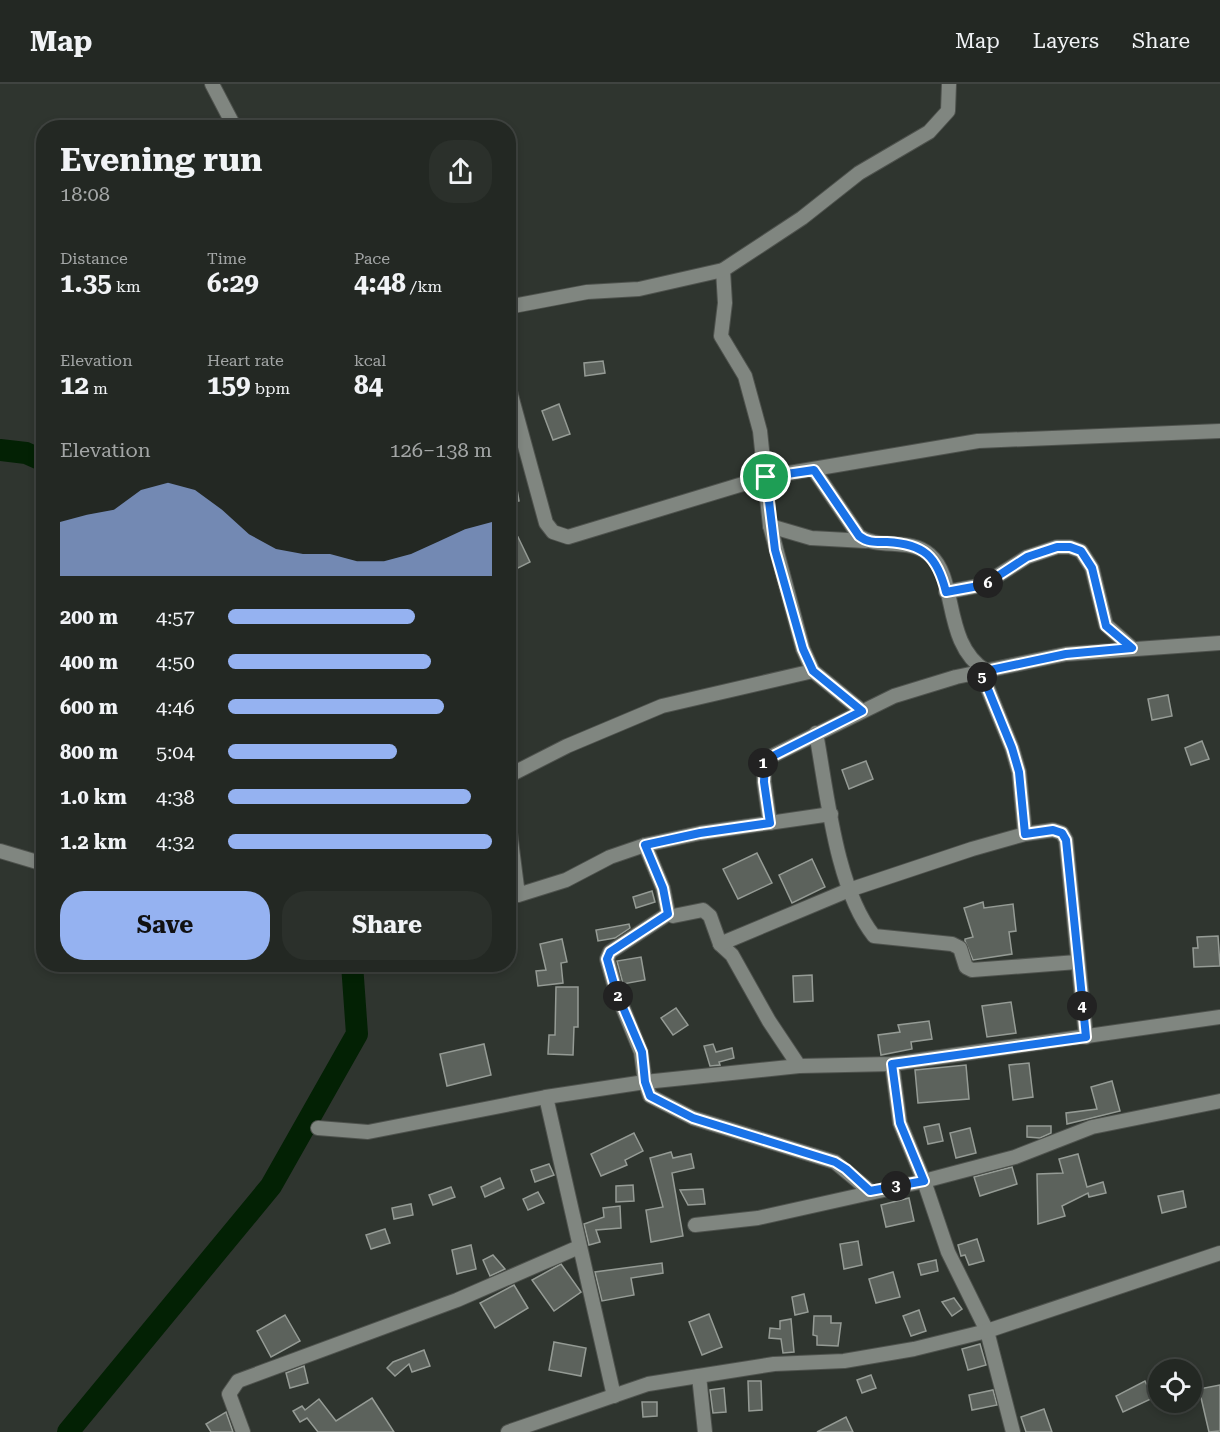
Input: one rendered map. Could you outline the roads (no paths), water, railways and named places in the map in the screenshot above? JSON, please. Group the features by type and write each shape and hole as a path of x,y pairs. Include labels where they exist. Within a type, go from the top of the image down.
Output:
{"street":[{"path":"212,84 231,120"},
{"path":"516,305 587,292 651,286 723,270 802,218 859,173 929,132 948,111 949,84"},
{"path":"723,270 725,303 721,336 745,376 760,431 770,526 793,616 813,671 862,711"},
{"path":"516,413 546,523 554,532 568,537 766,477 978,441 1220,430"},
{"path":"814,470 853,529 866,541"},
{"path":"770,526 811,538 907,545 930,555 941,572 964,647 983,671 1012,748 1019,772 1025,834"},
{"path":"946,592 984,585 1027,557 1057,547 1070,547 1081,551 1092,568 1106,626 1132,648"},
{"path":"770,823 764,782 765,760 816,733 905,692 983,671 1066,654 1220,643"},
{"path":"516,772 567,746 662,706 813,671"},
{"path":"816,733 831,814 849,890 859,913 874,936 952,944 960,948 966,967 972,970 1077,962"},
{"path":"516,879 518,895 566,880 610,857 645,845 700,833 831,814"},
{"path":"720,944 849,890 1025,834 1053,830 1062,833 1066,840 1086,1037"},
{"path":"645,845 663,888 668,914"},
{"path":"0,851 36,862"},
{"path":"799,1066 769,1021 732,955 720,944 707,911 668,914 610,952 607,957 616,991 642,1052 647,1090 656,1101 693,1118 835,1162 870,1191"},
{"path":"318,1128 368,1132 546,1097 645,1082 799,1066 892,1064 1220,1017"},
{"path":"892,1064 900,1123 924,1181 948,1252 987,1331 1012,1432"},
{"path":"546,1097 614,1395"},
{"path":"695,1225 758,1218 870,1191 924,1181 1015,1157 1092,1127 1220,1101"},
{"path":"243,1432 229,1394 238,1381 457,1300 579,1247"},
{"path":"508,1432 648,1384 774,1364 844,1361 915,1349 987,1331 1220,1253"},
{"path":"699,1376 705,1432"}],"waterway":[{"path":"0,450 26,453 36,457"},
{"path":"68,1432 271,1186 357,1034 353,972"}]}
